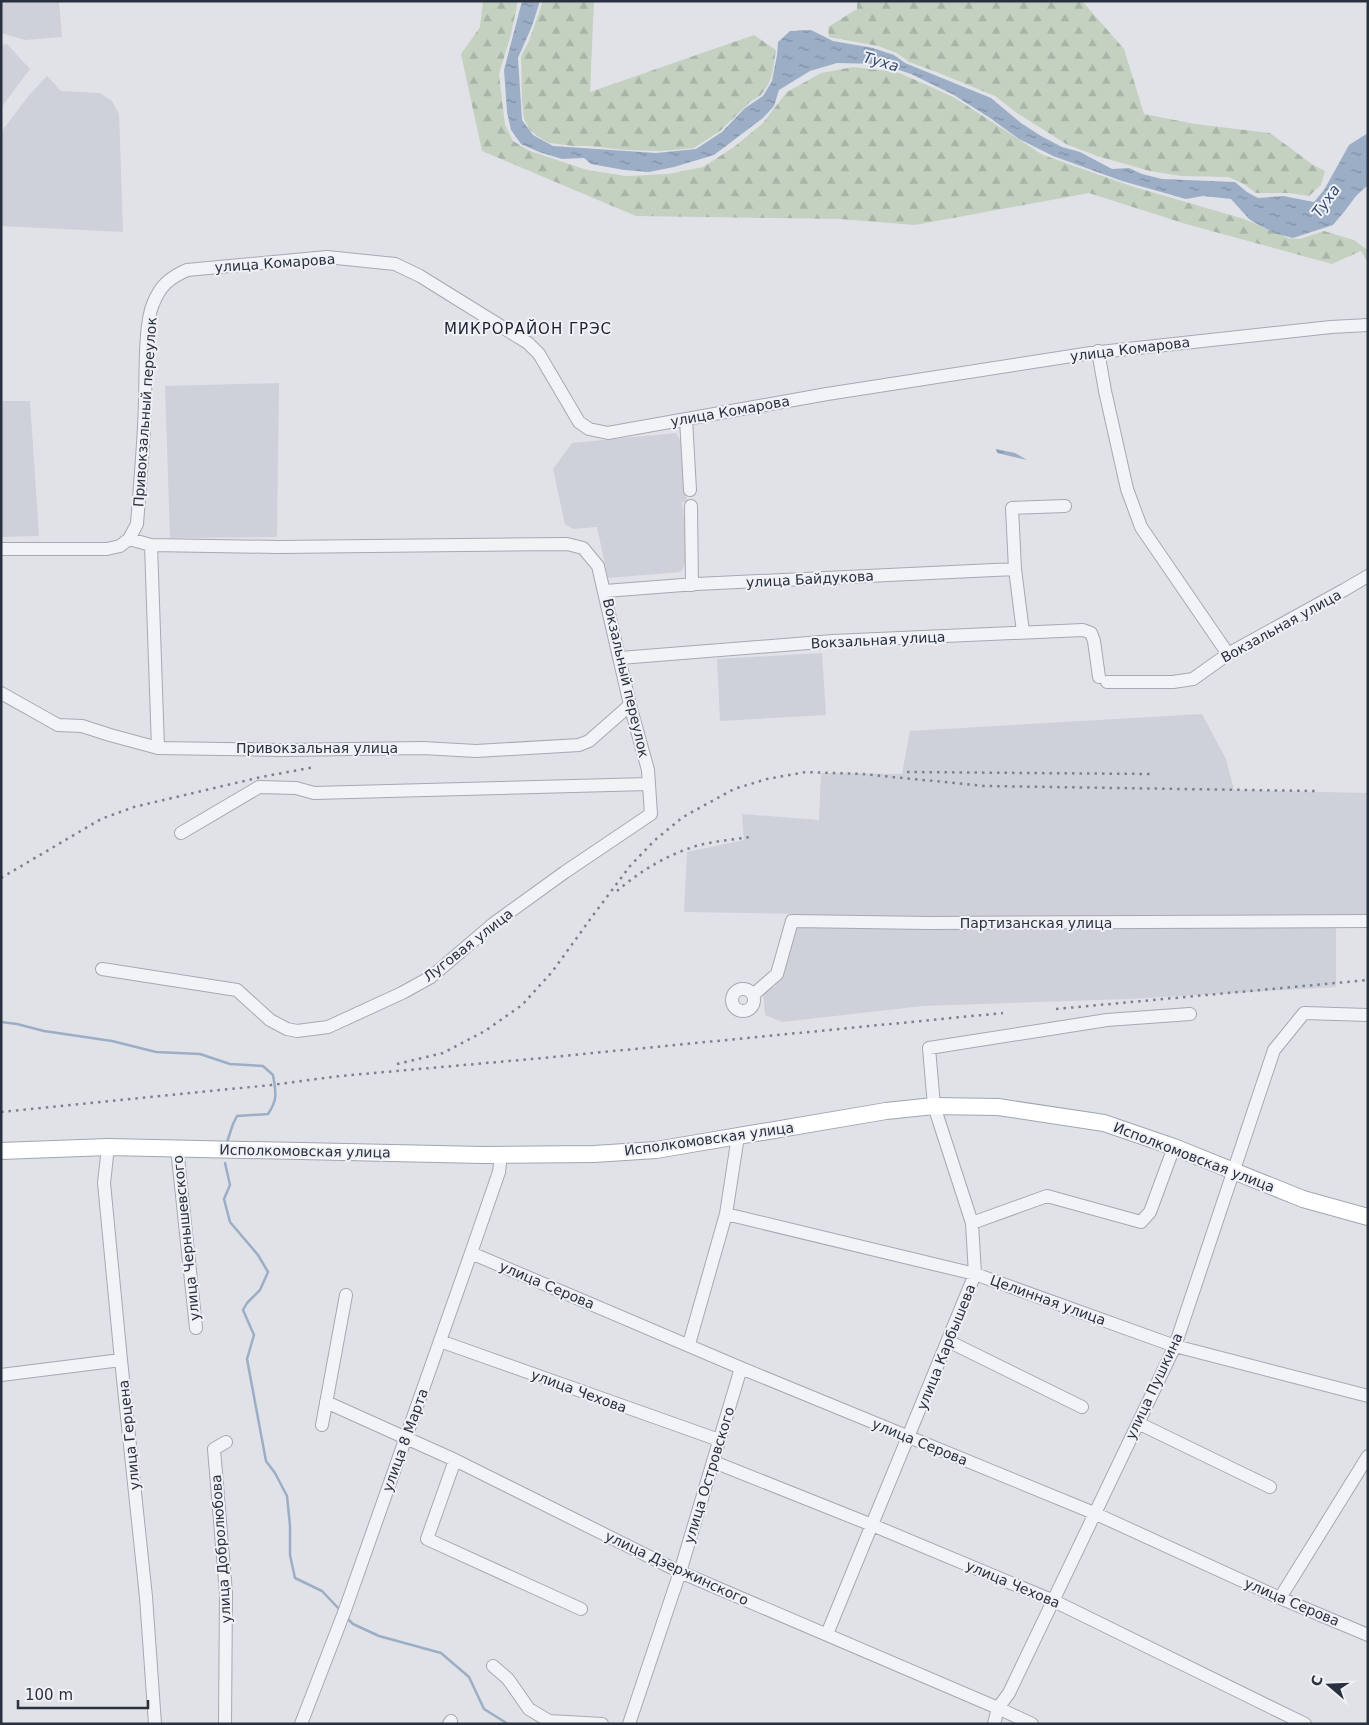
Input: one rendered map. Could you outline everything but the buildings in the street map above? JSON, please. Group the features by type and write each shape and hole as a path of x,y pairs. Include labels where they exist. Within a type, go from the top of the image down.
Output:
{"main road":[{"name":"Исполкомовская улица","path":"1,1151 108,1147 502,1155 594,1154 656,1150 886,1111 934,1106 998,1108 1104,1123 1174,1147 1303,1199 1368,1217"}],"street":[{"name":"улица Комарова","path":"162,287 172,277 186,270 327,257 395,264 450,294 528,343 539,354 579,422 589,429 608,433 827,394 1098,352 1331,327 1368,325"},
{"name":"Привокзальный переулок","path":"129,538 137,524 148,334 152,305 162,287"},
{"path":"1098,352 1127,489 1140,527 1228,654"},
{"path":"686,419 690,490"},
{"path":"691,506 692,585"},
{"path":"1023,632 1015,569 1012,508 1065,506"},
{"path":"1,549 107,549 120,546 129,538 151,545 158,748"},
{"name":"Вокзальный переулок","path":"151,545 286,547 567,544 583,548 598,566 605,591 630,705 648,770 651,814"},
{"name":"улица Байдукова","path":"605,591 1015,569"},
{"name":"Вокзальная улица","path":"620,658 833,641 1083,630 1091,632 1103,679 1173,682 1193,679 1228,654 1368,576"},
{"name":"Привокзальная улица","path":"1,693 58,725 82,726 158,748 281,750 424,748 476,751 579,745 589,741 630,705"},
{"path":"181,834 259,787 296,788 314,793 648,784"},
{"name":"Луговая улица","path":"102,969 237,990 270,1020 287,1029 297,1031 328,1027 402,993 431,977 493,924 565,872 651,814"},
{"name":"Партизанская улица","path":"753,995 777,974 792,921 950,923 1368,921"},
{"name":"улица Пушкина","path":"994,1724 998,1708 1009,1693 1054,1601 1094,1513 1175,1346 1274,1050 1304,1013 1368,1015"},
{"name":"улица Карбышева","path":"827,1634 975,1274 972,1223 934,1106 929,1048 1107,1020 1190,1014"},
{"path":"689,1344 726,1214 738,1136"},
{"name":"улица Герцена","path":"108,1147 104,1183 120,1360 146,1597 155,1724"},
{"path":"972,1223 1047,1196 1141,1222 1150,1212 1174,1147"},
{"name":"улица Чернышевского","path":"177,1148 196,1328"},
{"name":"улица 8 Марта","path":"301,1724 343,1614 440,1341 499,1172 502,1155"},
{"name":"Целинная улица","path":"726,1214 975,1274 1175,1346 1368,1396"},
{"name":"улица Серова","path":"471,1253 689,1344 741,1368 1094,1513 1280,1598 1368,1634"},
{"path":"322,1425 346,1295"},
{"name":"улица Чехова","path":"440,1341 719,1440"},
{"path":"948,1341 1082,1407"},
{"path":"1,1375 120,1360"},
{"name":"улица Островского","path":"629,1724 680,1572 741,1368"},
{"name":"улица Дзержинского","path":"326,1402 455,1460 680,1572 1032,1724"},
{"path":"1138,1423 1270,1487"},
{"name":"улица Добролюбова","path":"225,1724 226,1594 214,1449 226,1442"},
{"path":"455,1460 427,1539 581,1610"},
{"name":"улица Чехова","path":"714,1462 1054,1601 1306,1724"},
{"path":"1280,1598 1366,1462"},
{"path":"493,1666 508,1679 529,1709 550,1721 602,1724"}],"shaded area":[{"path":"1,1 59,1 62,37 25,40 1,33"},
{"path":"7,44 30,69 1,108 1,45"},
{"path":"47,76 61,91 100,93 112,101 119,114 123,232 1,226 1,132 30,94"},
{"path":"279,383 277,537 170,538 165,386"},
{"path":"1,401 30,401 39,536 1,537"},
{"path":"676,433 683,445 687,502 682,502 688,556 681,572 608,578 597,527 573,529 565,524 553,469 572,443"},
{"path":"822,653 826,715 720,721 717,659"},
{"path":"1202,714 1226,759 1234,790 1368,793 1368,917 1336,920 1336,987 1128,999 923,1006 782,1022 765,1015 763,991 776,986 801,914 684,912 687,852 744,840 742,814 819,820 821,773 902,774 910,731"}],"green space":[{"path":"483,1 518,1 511,34 499,74 505,125 513,141 530,151 587,170 626,176 668,174 703,167 734,147 762,124 787,92 821,73 853,67 897,72 955,98 1043,155 1131,186 1244,219 1288,238 1300,239 1324,231 1354,240 1366,249 1368,248 1368,263 1361,251 1332,264 1186,224 1089,193 915,225 840,219 636,216 482,151 461,54 480,27"},
{"path":"543,1 594,1 590,92 754,35 776,50 772,75 761,95 750,102 720,131 694,148 661,151 626,150 549,143 530,130 524,119 522,102 521,56 529,41"},
{"path":"857,1 1082,1 1124,49 1144,114 1195,124 1270,133 1313,165 1325,171 1321,185 1309,196 1289,193 1256,193 1244,184 1228,177 1181,176 1150,171 1097,156 1066,144 1017,113 995,96 909,62 897,53 878,46 829,37 828,27 857,9"}],"water":[{"name":"Туха","path":"522,1 540,1 532,26 518,58 522,120 533,135 553,146 656,153 696,149 722,132 745,108 763,96 772,81 778,42 790,31 811,30 833,41 873,48 894,55 905,63 991,98 1021,123 1041,136 1062,147 1080,152 1112,169 1129,168 1142,174 1162,179 1235,182 1258,198 1283,196 1314,202 1324,190 1349,145 1368,133 1368,185 1356,196 1333,225 1293,238 1277,234 1249,219 1231,199 1203,196 1186,199 1122,181 1053,156 1019,139 954,95 911,74 881,64 837,63 810,71 779,90 774,106 763,118 714,155 674,167 649,172 591,164 584,158 562,159 521,144 511,130 507,112 504,70"},
{"path":"996,449 1015,453 1027,460 997,453"}],"waterway":[{"path":"1,1022 44,1031 112,1041 156,1052 200,1054 230,1064 263,1066 273,1075 275,1100 268,1114 237,1116 227,1142"},
{"path":"225,1163 230,1185 224,1199 230,1222 258,1255 268,1272 260,1290 243,1310 254,1335 247,1359 266,1461 275,1473 287,1496 290,1555 295,1578 322,1591 341,1611"},
{"path":"346,1617 353,1624 379,1636 441,1653 469,1677 484,1709 508,1724"}],"railway":[{"path":"1,878 101,819 134,807 261,777 315,767"},
{"path":"397,1064 443,1053 485,1031 522,1005 552,972 630,866 655,840 683,817 734,789 767,779 806,772 862,774 985,786 1315,791"},
{"path":"907,772 1150,774"},
{"path":"617,891 634,877 672,855 707,843 750,837"},
{"path":"1056,1009 1368,980"},
{"path":"1,1112 271,1085 340,1076 1003,1013"}],"district":[{"name":"МИКРОРАЙОН ГРЭС","path":"528,329"}]}
